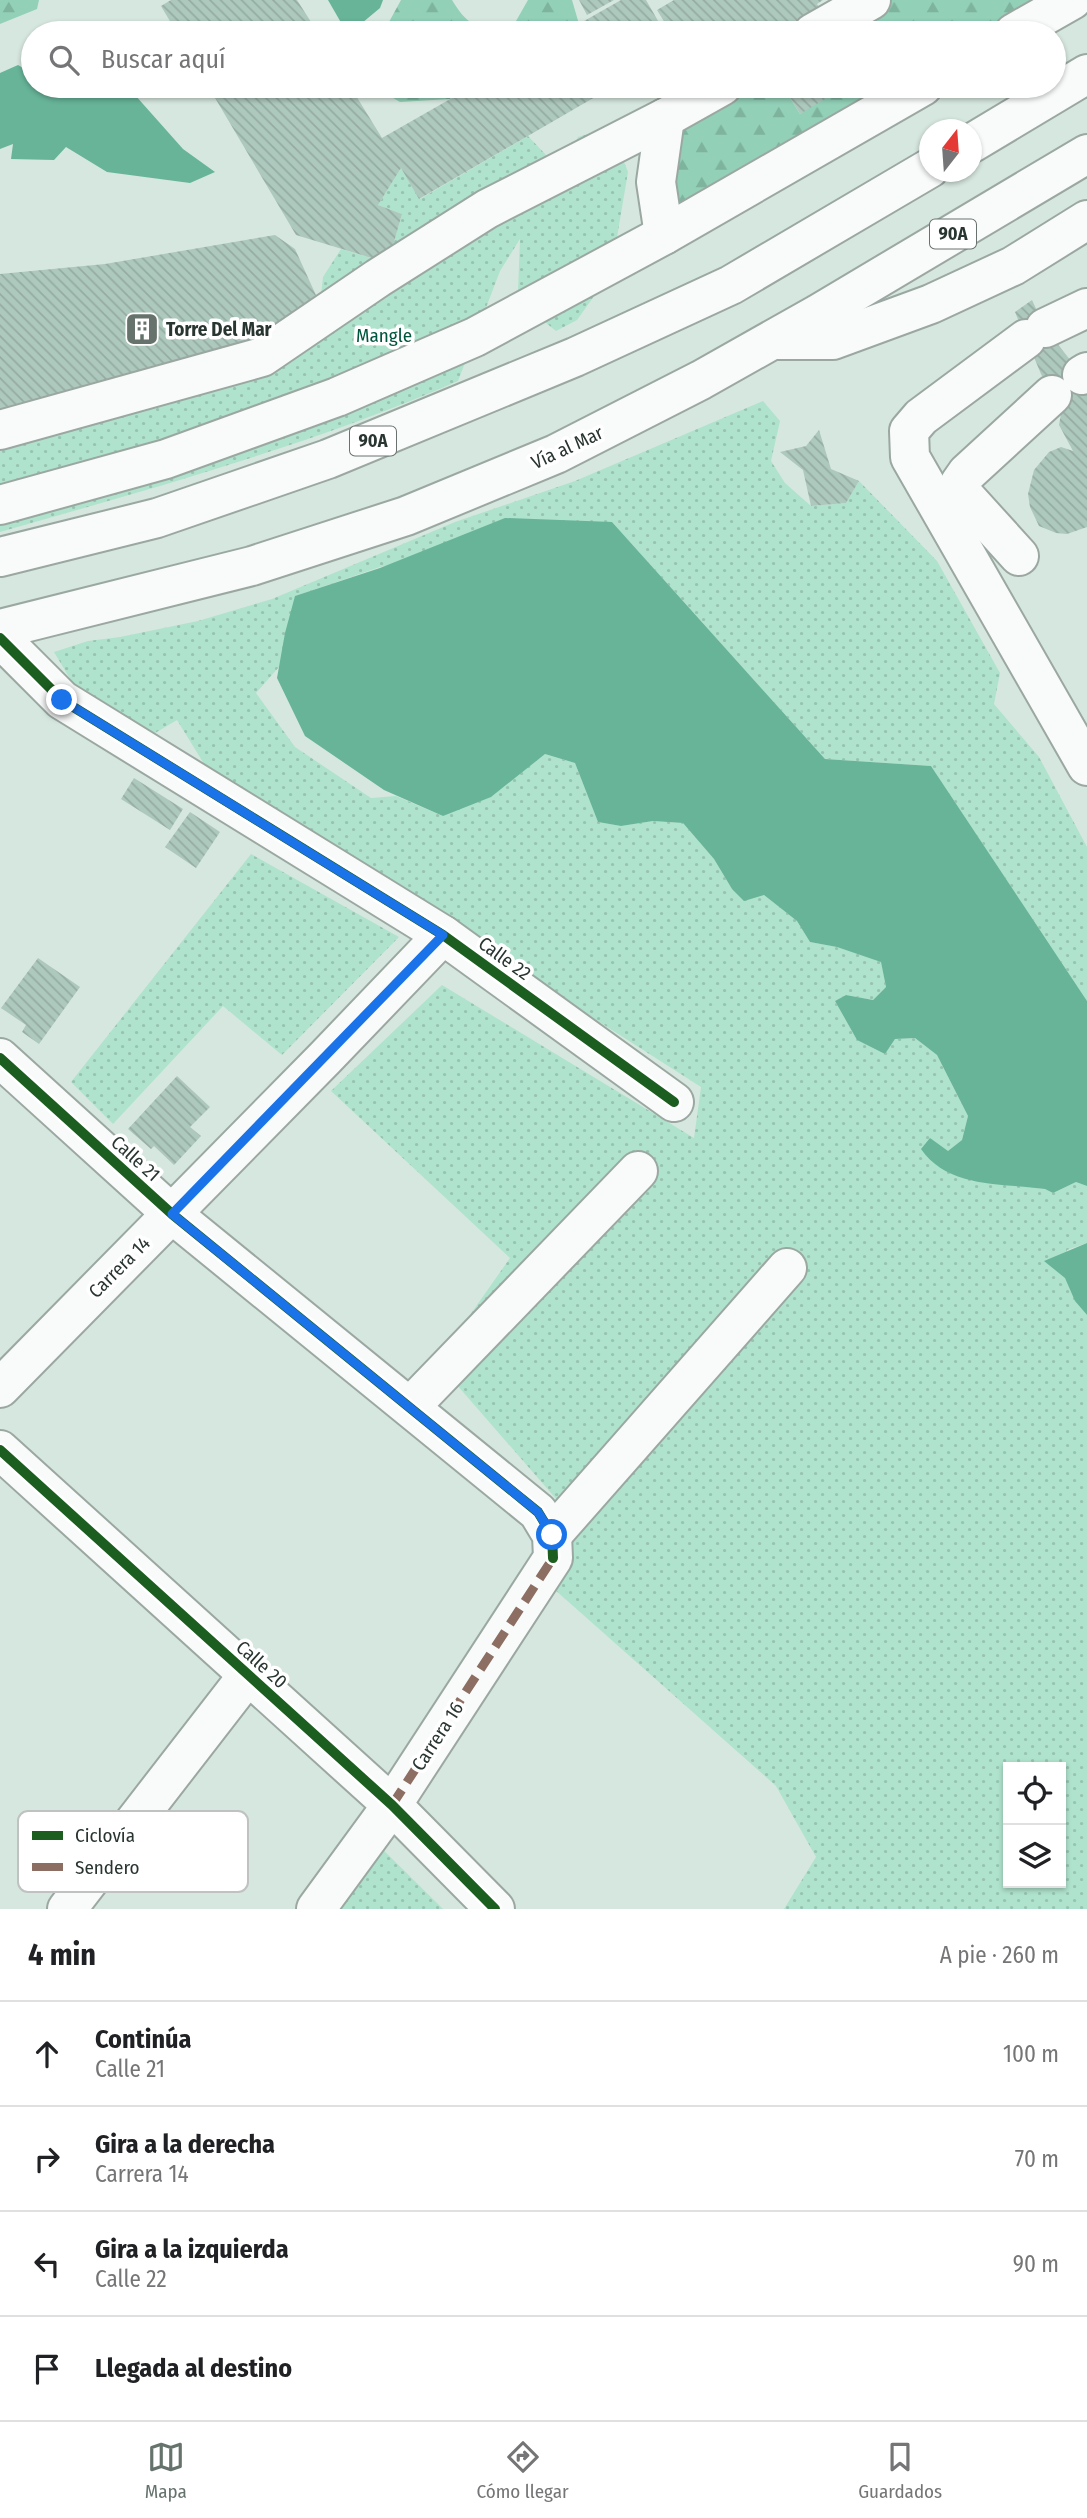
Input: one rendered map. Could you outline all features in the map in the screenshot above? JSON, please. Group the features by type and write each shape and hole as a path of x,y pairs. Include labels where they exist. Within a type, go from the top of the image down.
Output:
{"main road":[{"path":"834,21 871,0"},
{"path":"1035,21 1072,0"},
{"path":"1066,86 1087,74"},
{"path":"0,430 262,357 378,278 487,209 701,98"},
{"path":"0,505 166,459 337,397 475,337 664,235 902,98"},
{"path":"982,136 1047,98"},
{"path":"664,235 656,182 665,118"},
{"name":"Vía al Mar","path":"0,629 252,566 406,516 556,454 701,380 818,314 1087,153"},
{"name":"90A","path":"0,557 156,519 328,459 575,357 732,285 919,174"},
{"path":"770,340 833,340 931,304 1013,266 1087,220"},
{"path":"1087,308 1036,334 921,417 909,431 910,457 1087,766"},
{"path":"1019,556 961,492 960,483 967,473 1073,381"},
{"name":"Calle 22","path":"0,638 62,700 443,935 674,1102"},
{"name":"Carrera 14","path":"0,1388 443,935"},
{"name":"Calle 21","path":"0,1058 172,1214 538,1512 552,1547"},
{"path":"410,1407 638,1171"},
{"name":"Carrera 16","path":"316,1909 392,1805 552,1547 787,1268"},
{"name":"Calle 20","path":"0,1450 392,1805 495,1909"},
{"path":"143,1811 248,1675"},
{"path":"67,1909 80,1892"}],"green space":[{"path":"0,0 39,0 37,9 0,24"},
{"path":"401,0 452,0 469,21 390,21"},
{"path":"528,0 572,0 578,21 516,21"},
{"path":"889,0 1058,0 1024,21 877,21"},
{"path":"393,98 451,98 450,99 400,102"},
{"path":"724,98 790,98 800,114 821,98 892,98 669,217 665,119"},
{"name":"Mangle","path":"610,127 628,172 616,243 597,292 577,320 556,331 535,314 518,291 520,239 500,271 458,381 289,445 174,482 0,532 0,424 320,304 323,277 341,249 388,263 402,214 378,205 401,168 420,199 528,136 546,155 563,166 578,137"},
{"path":"763,401 780,421 771,461 785,483 811,506 846,503 859,481 937,561 1000,673 994,704 1039,757 1087,847 1087,1001 931,766 825,759 612,522 380,567 296,596 279,667 256,693 295,747 371,798 396,796 443,816 545,754 575,763 598,822 621,826 653,821 683,823 714,859 732,889 764,895 797,921 810,942 837,947 881,961 886,987 873,1000 846,995 835,1001 857,1040 885,1054 895,1039 915,1038 937,1055 968,1116 962,1140 948,1152 971,1181 1045,1189 1053,1193 1076,1182 1087,1186 1087,1243 1067,1250 1066,1261 1071,1292 1087,1315 1087,1909 784,1909 816,1857 776,1786 554,1589 564,1508 437,1362 510,1258 331,1091 442,985 694,1138 701,1087 315,840 206,767 177,720 145,739 72,682 54,652 88,641 198,621 272,599 455,522 575,481"},
{"path":"251,854 399,937 282,1055 223,1006 113,1124 71,1082"},
{"path":"358,1825 443,1909 310,1909"}],"shaded area":[{"path":"328,0 383,0 380,8 364,21 340,21"},
{"path":"18,65 21,67 21,98 138,98 183,149 215,172 190,183 107,172 66,147 54,160 11,159 13,144 0,149 0,73"},
{"path":"505,518 612,522 825,759 931,766 1087,1001 1087,1186 1076,1182 1053,1193 1045,1189 977,1182 961,1178 933,1162 921,1149 930,1138 948,1151 962,1140 968,1116 937,1055 915,1038 895,1039 885,1054 857,1040 835,1001 846,995 873,1000 886,987 881,962 837,947 810,942 797,921 764,895 744,901 732,889 714,859 683,823 653,821 621,826 598,822 575,763 545,754 491,797 443,816 384,790 305,736 277,678 295,596 380,568"},
{"path":"1087,1243 1087,1315 1075,1301 1065,1278 1044,1261"}],"building":[{"path":"171,0 297,0 310,21 170,21 161,6"},
{"path":"579,0 614,0 587,15"},
{"path":"621,0 646,0 658,21 584,21"},
{"path":"674,0 823,0 817,4 827,21 664,21 657,10"},
{"path":"215,98 357,98 382,138 452,98 593,98 419,199 401,168 378,205 402,214 388,263 296,235"},
{"path":"790,98 827,98 800,114"},
{"name":"Torre Del Mar","path":"275,235 295,249 320,304 249,353 0,424 0,274 105,264"},
{"path":"1032,300 1045,328 1082,375 1087,395 1087,527 1067,534 1039,526 1030,507 1028,494 1034,470 1049,452 1061,447 1073,451 1059,425 1062,408 1041,374 1015,312"},
{"path":"819,430 831,469 859,481 846,503 811,506 803,470 780,452 806,446"},
{"path":"134,778 183,809 170,830 121,799"},
{"path":"190,812 220,832 196,868 165,847"},
{"path":"38,958 80,987 39,1044 22,1032 26,1025 1,1008"},
{"path":"177,1076 210,1107 190,1127 201,1136 174,1165 154,1146 151,1149 128,1129"}],"marked path":[{"path":"392,1805 553,1558"}],"cycle path":[{"path":"0,638 62,700 443,935 674,1102"},
{"path":"0,1058 172,1214 538,1512 552,1535 553,1558"},
{"path":"0,1450 392,1805 495,1909"}],"place":[{"name":"Torre Del Mar","path":"142,329"}],"route":[{"path":"62,700 443,935 172,1214 538,1512 552,1535"}]}
